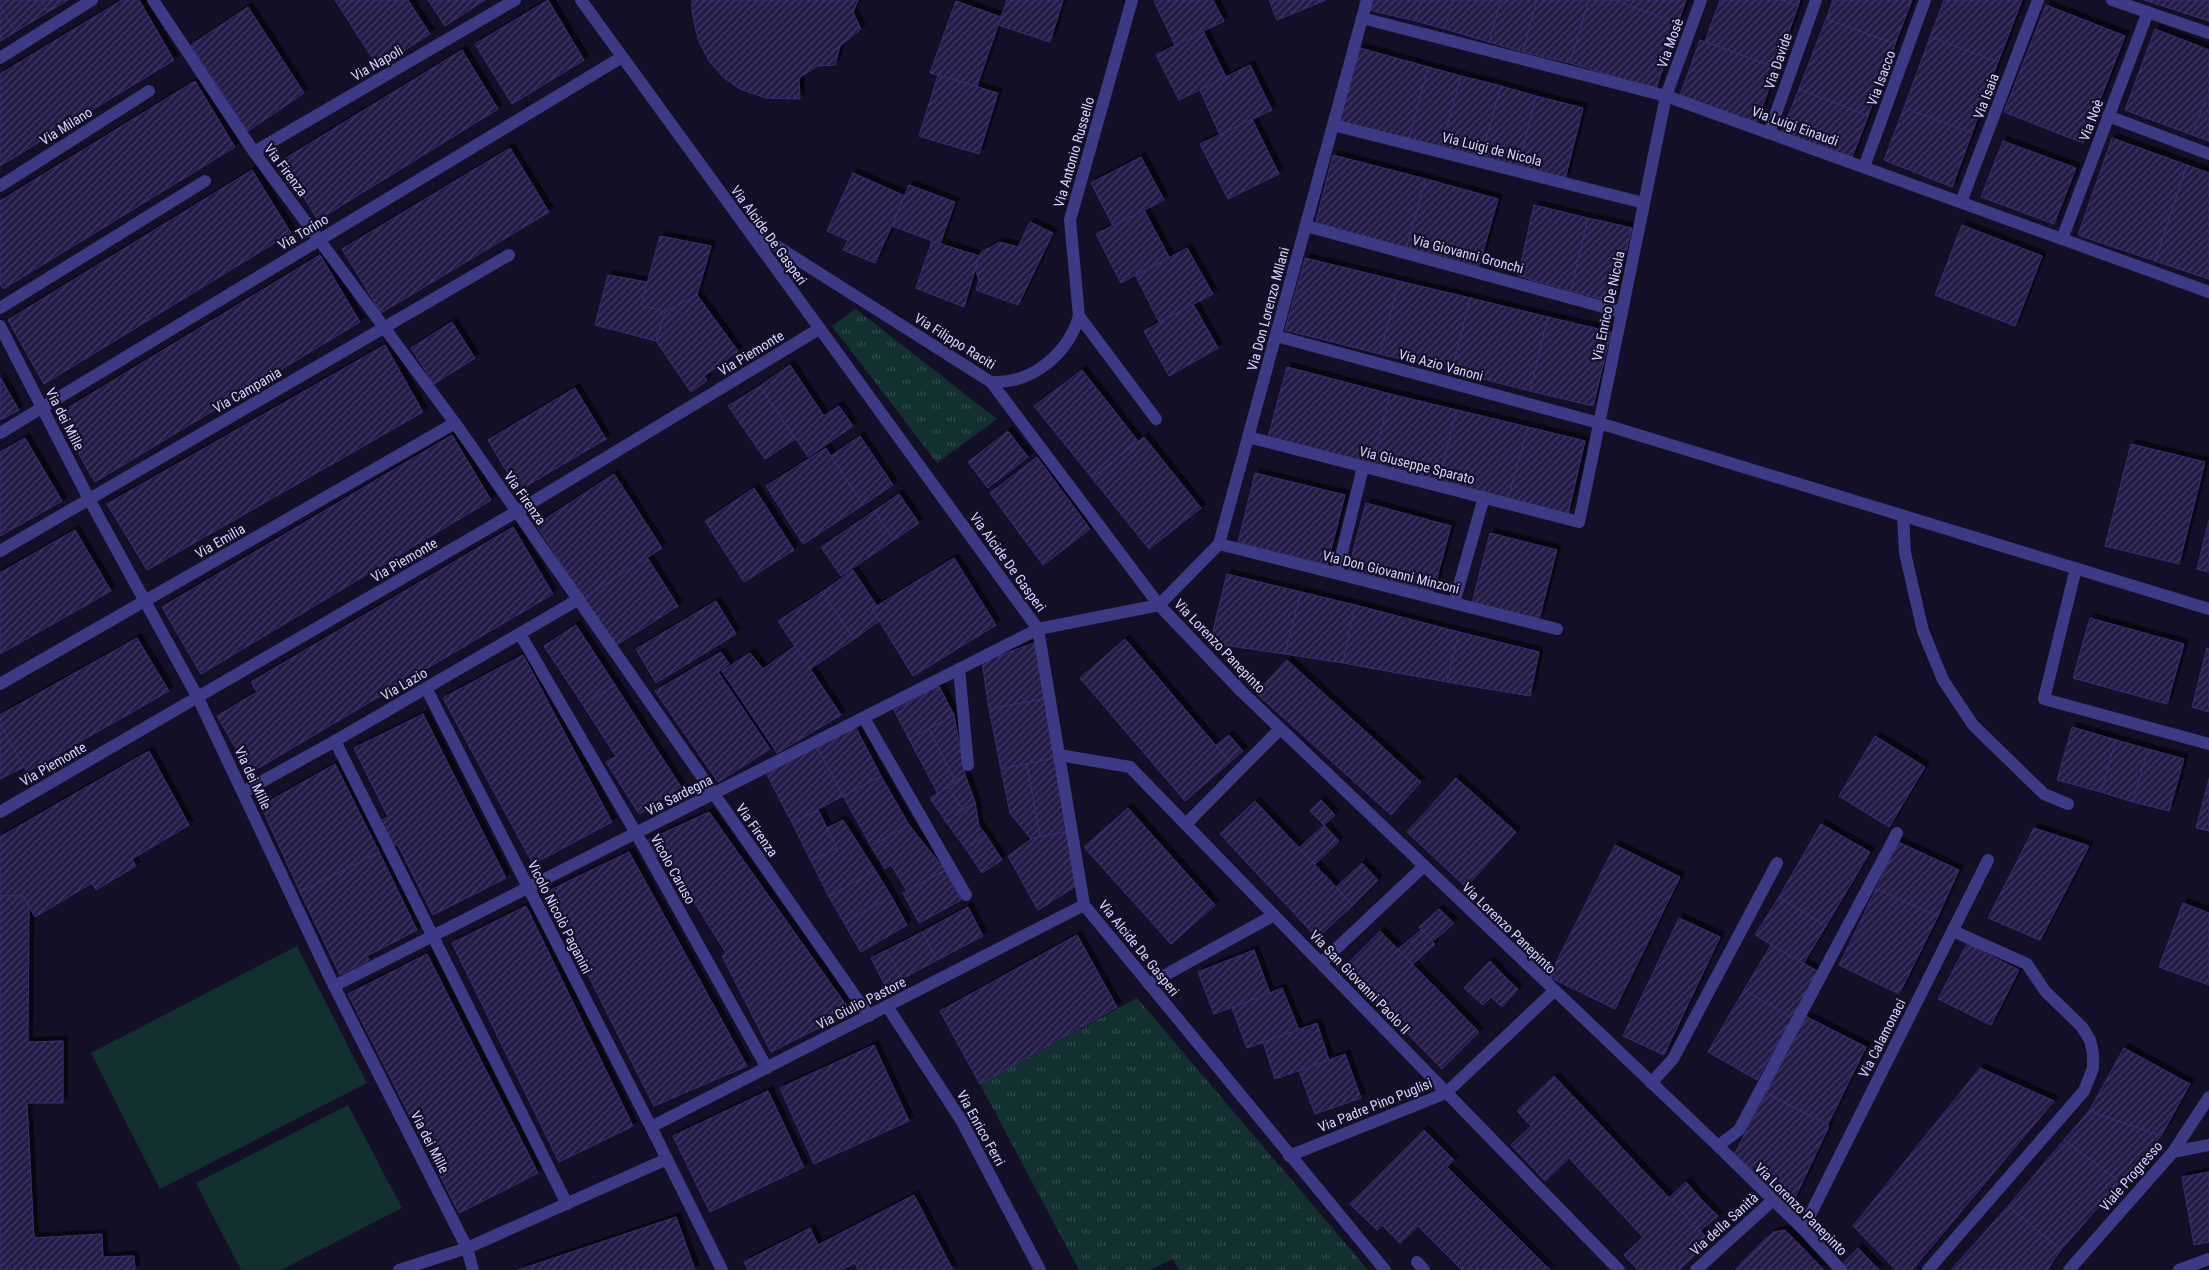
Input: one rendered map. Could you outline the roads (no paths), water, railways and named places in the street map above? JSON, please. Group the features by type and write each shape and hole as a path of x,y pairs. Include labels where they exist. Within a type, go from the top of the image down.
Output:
{"street":[{"path":"0,58 92,0"},
{"name":"Via Firenza","path":"153,0 254,152 455,423 869,1016"},
{"name":"Via Napoli","path":"254,152 515,0"},
{"name":"Via Alcide De Gasperi","path":"581,0 1038,629 1084,905 1289,1156 1385,1270"},
{"name":"Via Antonio Russello","path":"991,382 1007,383 1022,378 1049,362 1068,342 1079,316 1070,220 1132,0"},
{"name":"Via Don Lorenzo MIlani","path":"1159,605 1219,544 1367,0"},
{"name":"Via Mosè","path":"1666,96 1701,0"},
{"name":"Via Davide","path":"1769,133 1816,0"},
{"name":"Via Isacco","path":"1864,167 1925,0"},
{"name":"Via Isaia","path":"1961,202 2038,0"},
{"path":"2112,0 2209,33"},
{"name":"Via Noè","path":"2062,239 2148,12"},
{"name":"Via Luigi Einaudi","path":"1362,18 1666,96 2209,292"},
{"name":"Via Torino","path":"0,433 622,57"},
{"name":"Via Milano","path":"0,186 149,91"},
{"name":"Via Enrico De Nicola","path":"1579,522 1666,96"},
{"path":"2108,116 2209,154"},
{"name":"Via Luigi de Nicola","path":"1333,125 1644,203"},
{"path":"0,308 205,181"},
{"name":"Via Filippo Raciti","path":"742,224 991,382 1159,605"},
{"name":"Via Giovanni Gronchi","path":"1306,226 1622,312"},
{"name":"Via Campania","path":"0,551 509,255"},
{"path":"1079,316 1156,419"},
{"name":"Via dei Mille","path":"0,326 89,499 198,698 334,986 467,1248 473,1270"},
{"name":"Via Piemonte","path":"0,812 516,512 819,329"},
{"name":"Via Azio Vanoni","path":"1276,336 1599,423 2209,609"},
{"name":"Via Emilia","path":"0,684 455,423"},
{"name":"Via Giuseppe Sparato","path":"1248,437 1579,522"},
{"path":"1337,574 1363,467"},
{"path":"1454,603 1484,498"},
{"path":"1904,516 1905,553 1923,631 1943,680 1973,726 2044,794 2068,804"},
{"name":"Via Don Giovanni Minzoni","path":"1219,544 1557,629"},
{"path":"2076,568 2044,699 2209,744"},
{"name":"Via Lazio","path":"243,792 335,742 579,599"},
{"name":"Via Sardegna","path":"334,986 1038,629 1159,605"},
{"name":"Via Lorenzo Panepinto","path":"1159,605 1242,692 1423,867 1718,1146 1841,1270"},
{"name":"Vicolo Caruso","path":"520,634 636,833 767,1068"},
{"path":"959,669 968,765"},
{"name":"Vicolo Nicolò Paganini","path":"426,688 651,1127 722,1270"},
{"path":"864,718 966,895"},
{"path":"1186,824 1280,728"},
{"path":"335,742 567,1204"},
{"name":"Via San Giovanni Paolo II","path":"1059,755 1130,767 1619,1270"},
{"path":"1718,1146 1739,1130 1897,833"},
{"name":"Via Calamonaci","path":"1803,1230 1988,860"},
{"path":"1651,1083 1673,1059 1777,863"},
{"path":"1321,964 1423,867"},
{"name":"Via Giulio Pastore","path":"651,1127 1084,905"},
{"path":"1149,984 1274,915"},
{"path":"1928,1270 2084,1091 2093,1068 2093,1053 2090,1040 2082,1027 2044,991 2027,964 1953,931"},
{"name":"Via Padre Pino Puglisi","path":"1289,1156 1446,1093 1554,991"},
{"name":"Via Enrico Ferri","path":"887,1006 961,1120 1040,1270"},
{"name":"Viale Progresso","path":"2069,1270 2173,1152 2209,1097"},
{"path":"2173,1152 2209,1145"},
{"path":"399,1270 467,1248 667,1159"},
{"name":"Via della Sanità","path":"1696,1270 1772,1200"},
{"path":"2179,1270 2209,1259"}]}
